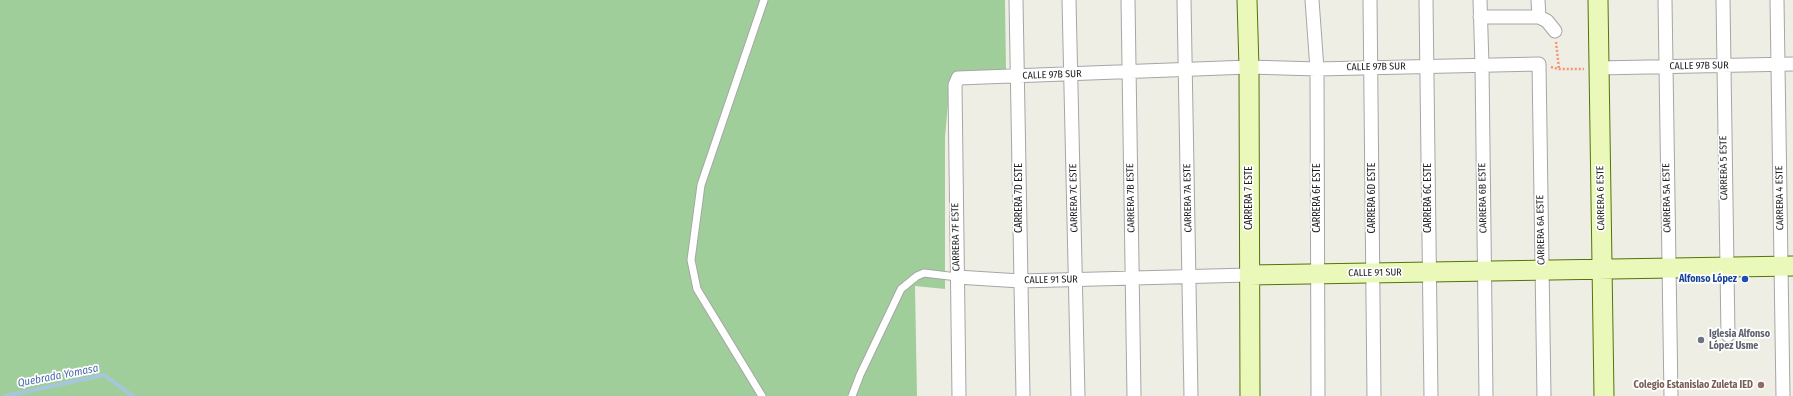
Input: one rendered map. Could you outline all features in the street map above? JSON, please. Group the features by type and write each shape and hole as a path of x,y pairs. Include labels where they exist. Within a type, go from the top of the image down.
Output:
{"street":[{"name":"CARRERA 7D ESTE","path":"1016,0 1019,76 1020,281 1023,396"},
{"name":"CARRERA 7C ESTE","path":"1069,0 1072,74 1078,396"},
{"name":"CARRERA 7B ESTE","path":"1128,0 1134,396"},
{"name":"CARRERA 7A ESTE","path":"1184,0 1191,396"},
{"name":"CARRERA 7 ESTE","path":"1247,0 1249,67 1250,396"},
{"name":"CARRERA 6F ESTE","path":"1312,0 1317,68 1318,396"},
{"name":"CARRERA 6D ESTE","path":"1370,0 1372,67 1372,273 1374,396"},
{"name":"CARRERA 6C ESTE","path":"1426,0 1431,396"},
{"name":"CARRERA 6B ESTE","path":"1480,0 1486,396"},
{"path":"1538,0 1539,17"},
{"name":"CARRERA 6 ESTE","path":"1598,0 1604,396"},
{"name":"CARRERA 5A ESTE","path":"1665,0 1671,396"},
{"name":"CARRERA 5 ESTE","path":"1723,0 1728,335"},
{"name":"CARRERA 4 ESTE","path":"1777,0 1778,64 1787,266 1783,396"},
{"path":"1480,17 1539,17 1547,21 1555,31"},
{"name":"CALLE 97B SUR","path":"958,78 1249,67 1317,68 1539,64"},
{"name":"CARRERA 6A ESTE","path":"1539,64 1544,396"},
{"name":"CALLE 97B SUR","path":"1599,68 1793,64"},
{"name":"CARRERA 7F ESTE","path":"958,78 955,85 959,396"},
{"name":"CALLE 91 SUR","path":"957,277 1020,281 1190,276 1787,266"}],"lane":[{"path":"762,396 697,289 692,260 701,186 764,0"},
{"path":"852,396 860,375 901,289 916,276 924,273 957,277"}],"path":[{"path":"1555,31 1559,69"},
{"path":"1539,64 1559,69 1599,68"}],"green space":[{"path":"0,0 1005,0 1006,70 956,74 948,104 945,137 945,289 915,286 917,396 0,396"}],"waterway":[{"name":"Quebrada Yomasa","path":"5,396 104,375 133,396"}],"place":[{"name":"Alfonso López","path":"1745,279"},
{"name":"Iglesia Alfonso López Usme","path":"1701,340"},
{"name":"Colegio Estanislao Zuleta IED","path":"1761,385"}]}
